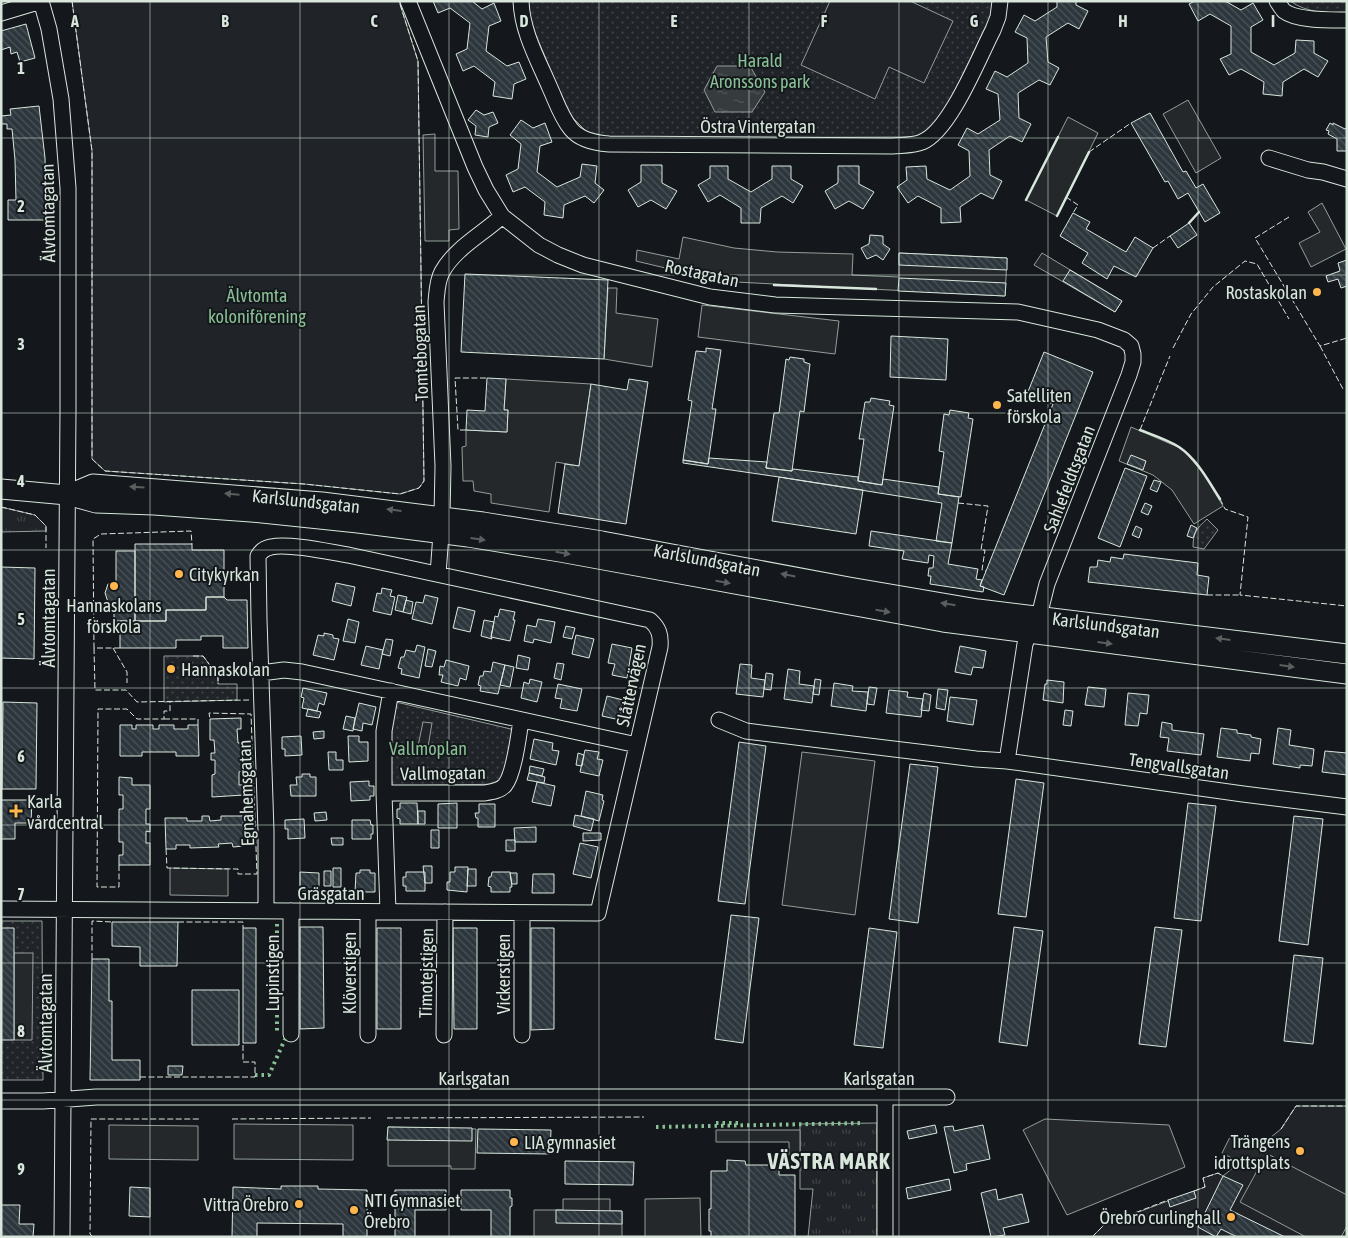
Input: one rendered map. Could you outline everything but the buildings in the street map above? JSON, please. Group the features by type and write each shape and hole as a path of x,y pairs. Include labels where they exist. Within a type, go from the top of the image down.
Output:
{"main road":[{"name":"Karlslundsgatan","path":"1,489 67,495 96,503 154,505 442,525 533,547 943,622 1033,625 1347,654"},
{"name":"Karlslundsgatan","path":"1033,625 1347,674"}],"street":[{"path":"1,13 41,1"},
{"name":"Älvtomtagatan","path":"41,1 49,29 60,96 66,159 68,295 62,1237"},
{"name":"Rostagatan","path":"408,1 486,190 502,216 539,245 582,264 710,296 775,305 1018,312 1098,330 1116,336 1131,346 1133,354"},
{"name":"Östra Vintergatan","path":"521,1 523,22 528,37 563,117 572,130 596,143 892,146 923,142 934,134 947,119 993,30 998,17 1000,1"},
{"path":"1277,1 1284,11 1293,15 1307,18 1347,20"},
{"path":"1270,158 1308,170 1347,179"},
{"name":"Tomtebogatan","path":"442,525 443,466 436,302 438,284 442,272 458,252 502,216"},
{"name":"Sahlefeldtsgatan","path":"1033,625 1041,608 1047,584 1129,375 1133,354"},
{"path":"438,574 442,525"},
{"name":"Slåttervägen","path":"260,673 258,556 262,550 270,547 305,549 348,555 650,620 658,627 660,647 598,913"},
{"path":"1007,761 1025,644 1033,625"},
{"path":"260,673 284,670 302,672 637,745"},
{"name":"Egnahemsgatan","path":"260,673 266,831 266,911"},
{"name":"Vallmogatan","path":"391,691 384,731 384,792 484,793 495,791 505,786 510,776 521,720"},
{"name":"Tengvallsgatan","path":"719,720 746,731 976,759 1007,761 1347,807"},
{"path":"384,792 388,912"},
{"name":"Gräsgatan","path":"1,909 598,913"},
{"name":"Lupinstigen","path":"291,911 291,1034"},
{"name":"Klöverstigen","path":"368,912 368,1034"},
{"name":"Timotejstigen","path":"444,1035 446,912"},
{"name":"Vickerstigen","path":"522,913 522,1035"},
{"path":"884,1096 886,1237"},
{"name":"Karlsgatan","path":"1,1101 63,1100 96,1097 946,1097"}],"green space":[{"name":"Älvtomta koloniförening","path":"72,1 399,1 418,61 424,481 419,488 400,494 304,484 105,471 92,459 92,151"},
{"name":"Harald Aronssons park","path":"525,1 994,1 994,9 946,110 934,126 915,137 612,138 589,134 570,115 528,17"},
{"path":"830,1 910,1 953,21 924,83 889,67 875,99 801,65"},
{"path":"1290,1 1347,1 1347,14 1310,10"},
{"path":"1,507 35,515 46,526 46,531 1,532"},
{"path":"1207,519 1218,530 1204,549 1193,547 1196,531"},
{"path":"164,656 203,656 218,676 218,684 237,684 237,700 164,702"},
{"name":"Vallmoplan","path":"396,702 515,730 502,784 392,786 389,736"},
{"path":"423,722 432,723 427,753 417,751"},
{"path":"1,921 42,921 43,1080 1,1080"},
{"name":"Trängens idrottsplats","path":"1296,1106 1347,1106 1347,1237 1092,1237 1104,1225 1205,1187 1203,1178 1218,1173 1223,1176 1281,1129"},
{"path":"877,1123 877,1237 808,1237 813,1189 800,1189 800,1124"}],"shaded area":[{"path":"1188,100 1221,158 1196,173 1163,114"},
{"path":"1068,117 1098,133 1057,216 1026,200"},
{"path":"435,134 435,171 458,171 459,229 449,230 449,241 425,241 423,135"},
{"path":"1322,203 1346,249 1311,267 1299,243 1320,232 1308,212"},
{"path":"683,237 734,248 777,252 853,254 852,275 899,277 899,253 1007,258 1005,296 736,282 699,276 636,261 637,250 679,259"},
{"path":"1042,253 1122,301 1115,312 1034,265"},
{"path":"608,288 617,288 616,313 658,319 652,367 604,359"},
{"path":"702,305 839,321 835,354 698,337"},
{"path":"506,379 591,384 579,466 556,462 549,512 491,503 491,494 474,491 473,481 463,481 462,447 466,446 466,430 507,432 508,410 504,410"},
{"path":"1131,427 1178,447 1185,452 1203,473 1223,506 1194,524 1172,490 1153,475 1119,461"},
{"path":"802,752 875,761 855,915 782,905"},
{"path":"170,868 228,869 228,896 170,895"},
{"path":"14,953 33,953 32,1040 14,1040"},
{"path":"1045,1119 1169,1125 1185,1167 1067,1215 1023,1130"},
{"path":"234,1124 353,1125 353,1160 234,1159"},
{"path":"109,1125 198,1126 198,1160 109,1159"},
{"path":"388,1127 476,1129 475,1169 451,1169 451,1166 388,1166"},
{"path":"716,1130 800,1130 800,1166 789,1166 789,1142 716,1142"},
{"path":"1231,1135 1347,1195 1347,1226 1341,1237 1306,1237 1240,1202 1257,1171 1222,1153"},
{"path":"700,1198 701,1237 645,1237 645,1199"},
{"path":"563,1199 610,1199 610,1211 622,1211 622,1237 534,1237 534,1210 563,1210"}],"water":[{"path":"717,66 750,66 765,92 752,112 715,112 704,90"}],"hedge":[{"path":"277,924 277,1032"},
{"path":"255,1075 269,1075 285,1039"},
{"path":"716,1123 742,1123"},
{"path":"656,1127 864,1123"}],"fence":[{"path":"72,1 92,151 92,459 105,471 304,484 400,494 419,488 424,481 418,61 399,1"},
{"path":"1089,152 1131,123"},
{"path":"1066,197 1078,205 1073,213"},
{"path":"1289,217 1255,238 1320,346 1347,338"},
{"path":"1153,248 1170,236"},
{"path":"1173,348 1191,314 1213,287 1245,261 1257,264 1289,319"},
{"path":"1320,346 1343,389"},
{"path":"1140,430 1170,356"},
{"path":"466,430 458,430 455,378 487,378"},
{"path":"1220,499 1225,509 1248,517 1240,595 1347,606"},
{"path":"958,503 988,506 981,550 985,550 982,570 986,571"},
{"path":"1,507 35,515 46,526 46,548"},
{"path":"120,648 94,648 93,539 101,534 191,531 192,544"},
{"path":"1207,595 1240,595"},
{"path":"94,648 95,690 126,690 137,702 249,700"},
{"path":"113,648 127,672 127,683"},
{"path":"193,656 203,656 218,676 218,684"},
{"path":"119,865 119,887 97,887 98,709 127,709 137,719 164,719 164,711 170,711 170,701"},
{"path":"166,849 167,868 238,869 238,874 257,874 251,714 209,713 210,719"},
{"path":"164,719 198,719 198,725"},
{"path":"92,959 92,921 112,922"},
{"path":"178,922 243,922 243,928"},
{"path":"140,1077 255,1077 255,1062 243,1062 243,1043"},
{"path":"1281,1129 1296,1106 1347,1106"},
{"path":"387,1118 644,1117"},
{"path":"232,1119 371,1118"},
{"path":"93,1237 90,1234 91,1119 200,1119"},
{"path":"1194,1191 1205,1187 1203,1178 1218,1173 1223,1176"},
{"path":"1092,1237 1104,1225 1168,1200"}],"wall":[{"path":"1026,200 1058,137"},
{"path":"1057,216 1089,152"},
{"path":"1189,223 1199,212"},
{"path":"774,285 876,289"},
{"path":"1140,430 1170,442 1185,452 1202,471 1220,499"}],"place":[{"name":"Rostaskolan","path":"1317,292"},
{"name":"Satelliten förskola","path":"997,405"},
{"name":"Citykyrkan","path":"179,574"},
{"name":"Hannaskolans förskola","path":"114,586"},
{"name":"Hannaskolan","path":"171,669"},
{"name":"Karla vårdcentral","path":"16,811"},
{"name":"LIA gymnasiet","path":"514,1142"},
{"name":"Trängens idrottsplats","path":"1300,1151"},
{"name":"Vittra Örebro","path":"299,1204"},
{"name":"NTI Gymnasiet Örebro","path":"354,1210"},
{"name":"Örebro curlinghall","path":"1231,1217"}],"district":[{"name":"VÄSTRA MARK","path":"829,1161"}]}
